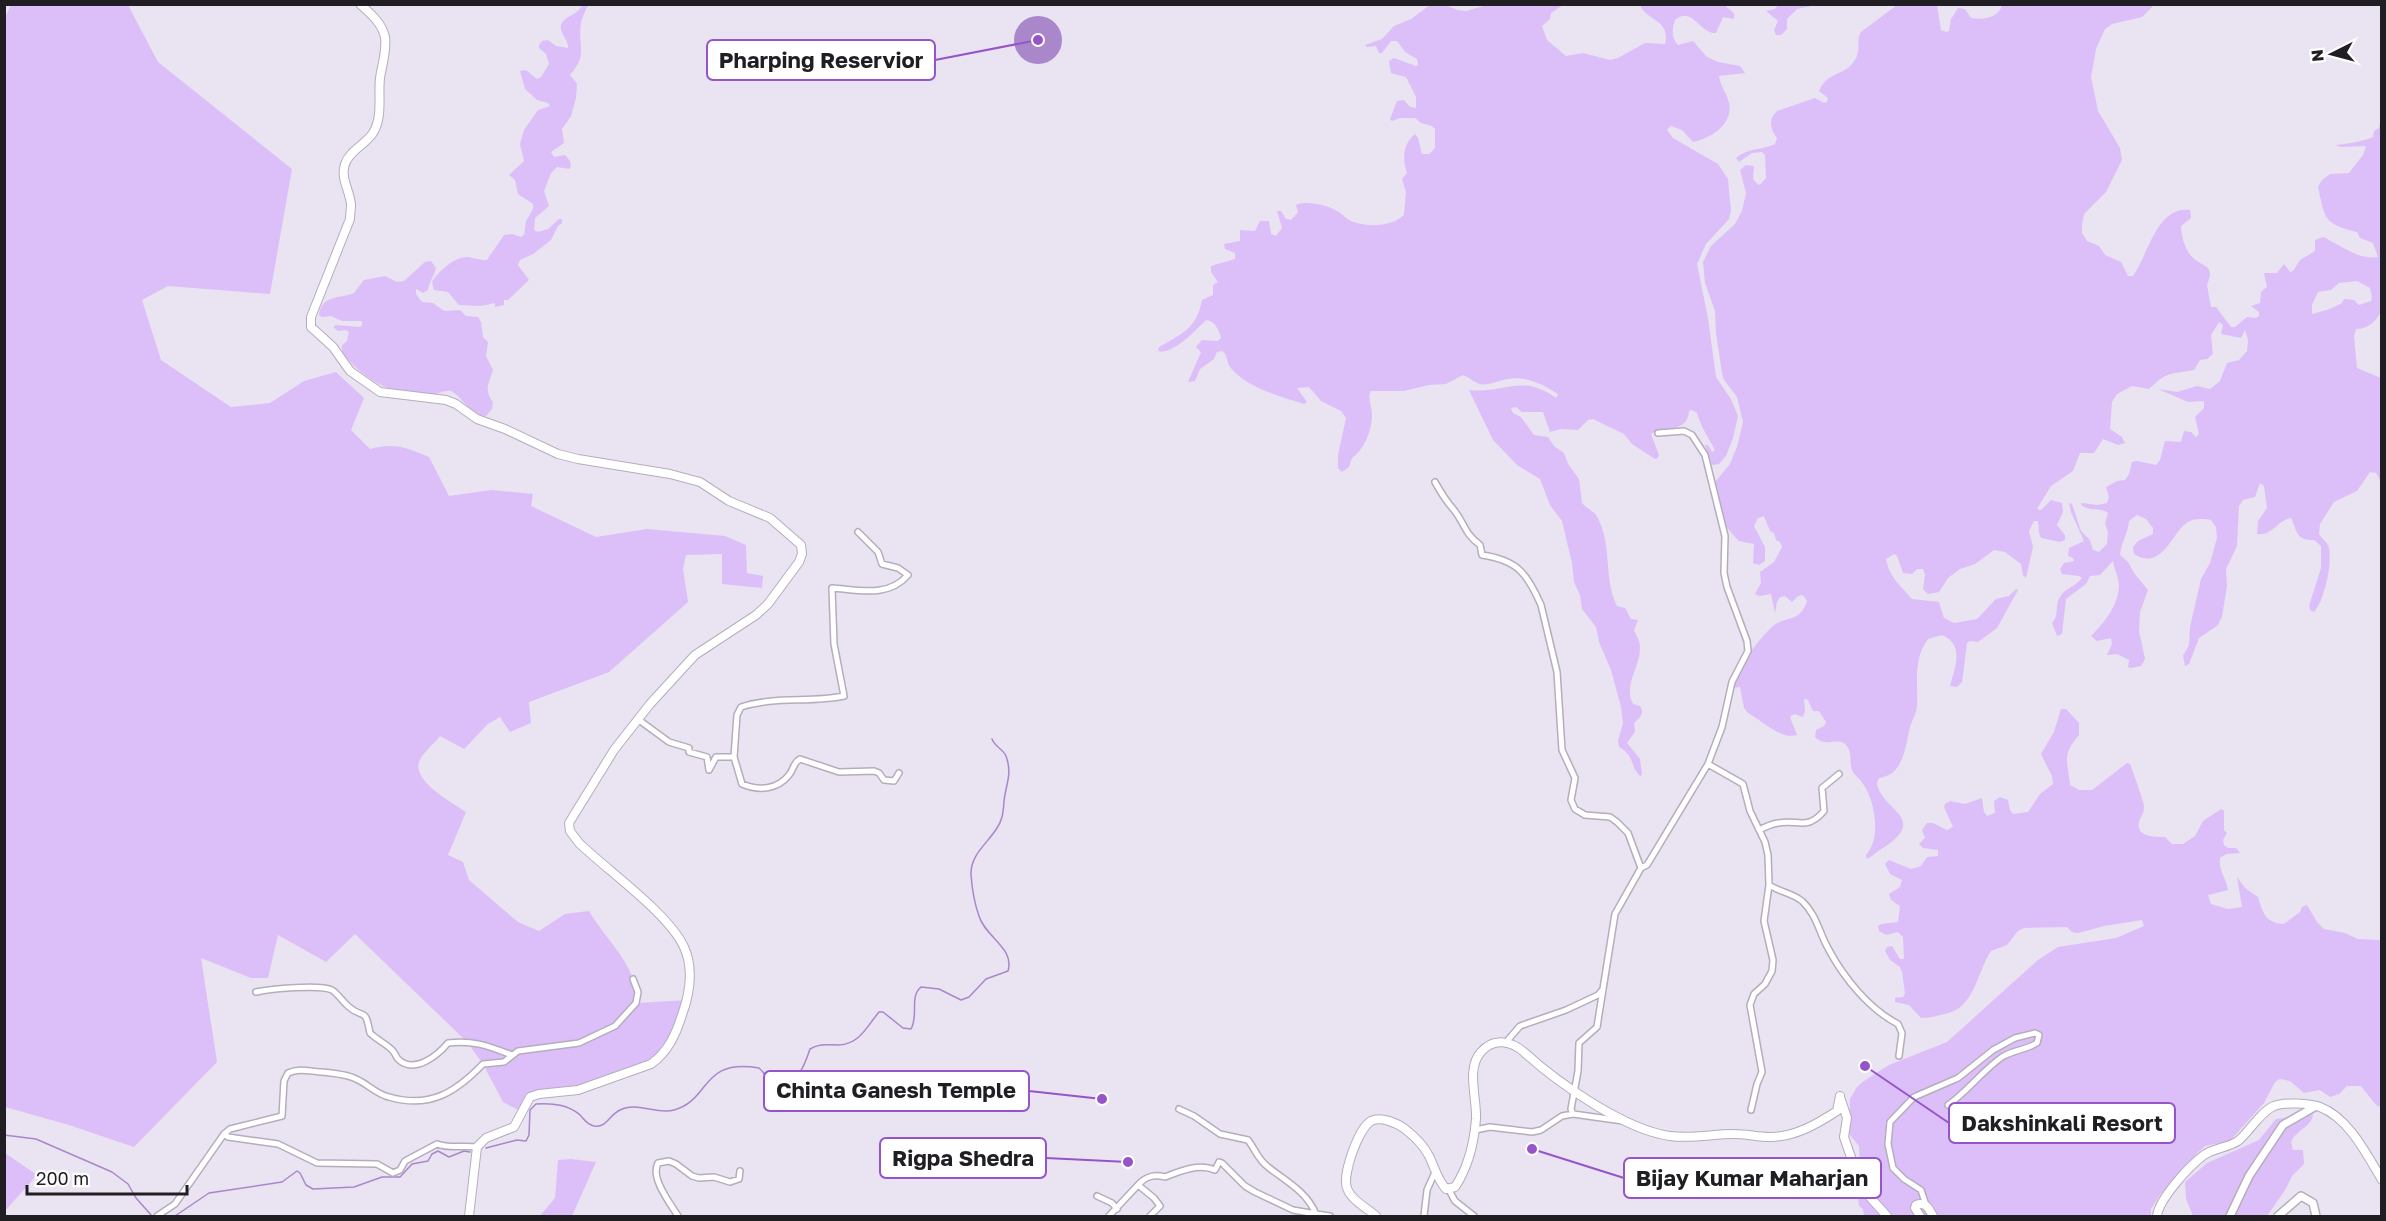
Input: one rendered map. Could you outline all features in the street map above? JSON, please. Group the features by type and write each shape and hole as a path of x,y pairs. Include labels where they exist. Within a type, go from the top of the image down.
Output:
{"main road":[{"path":"360,4 378,23 385,35 386,49 380,82 378,119 374,132 351,154 346,164 343,174 351,205 350,219 311,317 311,327 333,347 350,371 380,392 446,400 456,404 477,419 505,429 539,446 578,459 687,478 700,483 729,501 770,518 801,545 802,554 799,562 768,603 756,615 695,656 639,720 614,750 569,823 570,831 579,843 647,904 683,946 688,960 690,981 688,1000 667,1048 651,1064 578,1090 535,1095 527,1101 514,1127 486,1138 477,1147 469,1216"},
{"path":"1376,1216 1352,1197 1347,1191 1345,1182 1354,1149 1361,1135 1372,1121 1389,1121 1405,1128 1424,1148 1441,1183 1449,1190 1455,1187 1470,1161 1475,1130 1476,1059 1487,1046 1507,1041 1521,1049 1575,1093 1628,1122 1655,1133 1670,1136 1685,1138 1707,1134 1737,1134 1780,1137 1815,1125 1837,1111 1840,1096 1846,1116 1844,1139 1854,1166 1868,1195 1887,1216"},
{"path":"2157,1216 2167,1193 2201,1158 2235,1142 2271,1108 2282,1104 2316,1106 2336,1117 2347,1127 2382,1180"},
{"path":"1920,1216 1915,1210 1920,1203 1926,1205 1934,1216"}],"street":[{"path":"1573,1114 1571,1109 1578,1071 1579,1043 1597,1027 1615,914 1641,868 1647,865 1673,820 1684,806 1701,771 1707,764 1722,727 1732,682 1748,651 1747,641 1726,587 1725,536 1705,455 1692,435 1684,431 1658,433"},
{"path":"1435,482 1444,501 1454,510 1468,537 1480,545 1482,555 1501,558 1514,564 1525,575 1537,595 1557,672 1562,750 1575,777 1571,800 1575,809 1585,815 1610,817 1617,822 1628,833 1641,868"},
{"path":"858,532 878,552 882,564 898,568 908,575 900,584 885,590 867,592 832,588 834,644 844,696 824,700 763,701 741,707 737,715 734,757 742,784 763,789 772,788 787,778 795,762 800,759 839,772 874,771 879,773 884,780 894,781 899,773"},
{"path":"639,720 669,742 685,746 690,752 708,757 709,770 716,757 734,757"},
{"path":"1707,764 1743,784 1750,811 1768,855 1769,885 1764,921 1773,960 1772,971 1765,984 1754,994 1750,1005 1762,1072 1751,1110"},
{"path":"1759,830 1779,822 1799,825 1814,820 1824,811 1822,788 1839,774"},
{"path":"1769,885 1779,891 1792,894 1812,913 1829,951 1850,982 1885,1017 1898,1024 1902,1033 1899,1056"},
{"path":"158,1216 175,1204 224,1134 230,1129 282,1116 284,1081 288,1073 297,1069 347,1076 356,1078 374,1091 390,1098 435,1099 464,1083 483,1064 504,1062 518,1050 579,1043 615,1026 636,1003 638,992 633,980"},
{"path":"256,992 275,988 324,988 332,991 354,1011 363,1013 367,1017 370,1033 393,1050 399,1060 407,1064 419,1064 436,1057 448,1043 466,1041 484,1044 512,1055"},
{"path":"1507,1041 1520,1026 1566,1010 1598,995 1603,989"},
{"path":"1926,1205 1921,1190 1904,1179 1893,1168 1888,1144 1890,1122 1914,1097 1958,1078 1993,1050 2015,1038 2035,1032 2039,1035 2037,1043 2004,1055 1983,1072 1963,1095 1948,1105"},
{"path":"2230,1216 2249,1176 2276,1139 2283,1125 2316,1106"},
{"path":"1179,1109 1194,1116 1220,1134 1248,1140 1267,1167 1303,1193 1311,1202 1316,1214"},
{"path":"1475,1130 1490,1127 1532,1132 1541,1130 1562,1116 1573,1114 1628,1122"},
{"path":"224,1134 228,1137 278,1144 317,1163 376,1164 393,1173 400,1170 405,1161 437,1144 448,1148 462,1145 477,1147"},
{"path":"678,1216 657,1176 655,1168 658,1162 669,1161 692,1176 714,1177 730,1182 739,1179 741,1172"},
{"path":"1109,1216 1138,1185 1151,1176 1157,1174 1165,1177 1184,1169 1192,1171 1200,1167 1215,1170 1219,1162 1222,1162 1245,1186 1255,1192 1293,1210 1330,1216"},
{"path":"1424,1216 1427,1190 1435,1172"},
{"path":"1138,1185 1160,1206 1150,1216"},
{"path":"1449,1190 1455,1201 1474,1216"},
{"path":"1097,1196 1112,1203 1116,1209"},
{"path":"2278,1216 2301,1196 2313,1203 2316,1216"}],"shaded area":[{"path":"11,5 128,5 158,62 292,169 270,294 168,286 142,300 161,360 231,407 270,403 304,381 336,372 364,398 351,430 370,449 387,446 401,447 429,457 449,496 492,490 533,494 531,506 596,537 647,529 725,536 746,545 747,573 763,576 762,588 722,584 722,554 686,555 683,569 688,602 609,672 529,702 531,723 510,732 500,717 488,724 464,749 440,736 419,762 419,770 428,784 466,812 448,855 463,862 469,880 518,922 539,931 565,914 589,911 627,966 636,990 636,1003 688,1000 661,1057 592,1086 535,1095 522,1112 503,1102 483,1064 466,1041 355,934 326,962 278,935 268,978 251,978 201,958 217,1062 134,1147 5,1107 4,19"},
{"path":"582,5 588,5 581,23 581,55 570,75 577,84 576,98 571,116 562,129 564,143 551,152 554,157 565,155 571,166 569,169 557,167 551,173 544,191 549,206 535,218 534,230 538,232 548,229 559,219 562,219 562,223 551,240 533,254 520,260 518,265 529,280 508,300 504,300 504,305 495,307 495,303 481,306 459,305 448,292 434,290 432,282 443,269 457,259 468,257 487,260 504,235 512,234 521,237 524,235 526,221 533,209 533,204 518,194 515,180 509,175 524,161 520,144 524,130 538,110 550,106 548,103 537,100 525,89 520,71 526,70 537,79 541,77 549,64 546,54 539,48 539,45 542,41 548,40 556,46 568,48 561,25"},
{"path":"1430,5 1445,5 1466,11 1487,5 1563,5 1551,13 1550,19 1542,26 1547,40 1566,56 1583,53 1610,60 1645,43 1665,44 1666,36 1661,25 1640,5 1724,5 1734,13 1734,19 1723,17 1716,33 1710,32 1686,16 1675,20 1673,33 1678,45 1693,41 1707,57 1718,62 1740,66 1745,73 1719,76 1730,111 1724,124 1713,134 1693,142 1682,130 1671,126 1667,130 1673,138 1718,164 1728,179 1731,211 1729,219 1706,244 1697,264 1708,318 1716,377 1731,399 1738,416 1726,456 1719,464 1712,465 1705,445 1708,445 1712,452 1715,450 1697,413 1692,410 1680,426 1651,434 1659,455 1655,459 1632,444 1624,434 1593,419 1588,420 1578,430 1561,429 1550,432 1543,412 1522,412 1516,407 1511,408 1534,435 1548,437 1554,446 1564,453 1568,464 1579,479 1582,503 1596,515 1601,526 1610,584 1617,606 1625,608 1631,619 1638,620 1634,630 1640,648 1631,683 1630,697 1633,704 1640,706 1642,713 1634,723 1635,732 1627,743 1640,759 1642,775 1640,776 1628,754 1619,747 1618,741 1623,723 1621,707 1596,627 1582,609 1580,595 1574,582 1562,521 1550,505 1540,479 1517,465 1493,440 1469,390 1523,386 1544,391 1556,398 1558,394 1528,380 1515,378 1483,384 1463,375 1446,384 1429,385 1404,391 1371,391 1372,421 1369,433 1364,445 1352,458 1349,467 1342,472 1338,468 1338,455 1346,418 1341,411 1321,401 1309,387 1297,388 1307,402 1304,404 1254,386 1230,367 1222,351 1217,352 1214,359 1200,369 1195,381 1188,382 1201,352 1196,347 1202,340 1218,341 1221,338 1211,322 1206,320 1177,346 1158,351 1159,347 1192,324 1200,310 1202,300 1213,295 1213,285 1218,282 1211,272 1211,266 1235,259 1235,253 1225,249 1224,244 1240,241 1240,230 1255,231 1260,221 1269,221 1271,234 1276,236 1282,228 1277,211 1281,211 1286,219 1291,220 1298,212 1296,205 1305,203 1328,207 1351,221 1366,225 1386,224 1404,215 1406,192 1402,179 1407,173 1404,162 1406,147 1415,134 1422,154 1429,154 1435,148 1435,129 1415,118 1400,118 1392,121 1390,119 1397,101 1404,100 1410,107 1416,108 1416,97 1406,77 1391,73 1389,61 1394,58 1416,66 1418,65 1417,59 1405,52 1397,41 1391,41 1382,53 1379,53 1376,46 1367,47 1365,45 1382,39 1394,26 1411,19"},
{"path":"1778,5 1816,5 1797,9 1787,19 1787,29 1781,35 1776,35 1774,30 1778,21 1766,11 1775,9"},
{"path":"1897,5 1937,5 1941,30 1946,32 1949,31 1951,19 1958,8 1965,9 1971,18 1980,19 1998,13 2002,5 2154,5 2142,17 2112,24 2105,29 2096,49 2091,77 2098,111 2120,148 2122,160 2106,192 2084,214 2082,233 2087,241 2099,246 2105,255 2121,262 2128,276 2133,276 2161,223 2169,215 2190,210 2191,218 2181,226 2184,242 2192,257 2209,270 2207,285 2211,307 2216,307 2231,327 2235,327 2247,317 2259,316 2259,312 2251,306 2260,303 2261,292 2267,287 2264,273 2277,273 2284,264 2290,272 2293,271 2300,260 2315,251 2315,240 2323,237 2364,257 2378,257 2373,243 2360,238 2357,232 2337,226 2327,218 2318,187 2322,180 2330,174 2349,173 2363,155 2366,146 2341,147 2335,145 2373,137 2374,131 2379,128 2381,113 2381,312 2371,324 2356,329 2354,336 2357,368 2381,378 2381,482 2376,473 2370,472 2357,491 2334,502 2320,524 2319,534 2328,545 2330,560 2327,580 2318,607 2314,612 2309,606 2321,568 2321,546 2314,540 2300,537 2291,518 2286,519 2267,533 2257,534 2258,521 2267,508 2264,486 2260,483 2255,497 2243,500 2239,506 2237,546 2226,569 2227,586 2222,617 2217,626 2199,638 2189,664 2185,666 2183,656 2189,645 2190,627 2201,579 2210,563 2217,538 2216,527 2211,520 2197,519 2188,522 2160,554 2152,558 2134,554 2133,547 2138,541 2153,534 2153,528 2146,519 2137,515 2129,521 2120,555 2128,562 2148,590 2140,612 2139,631 2145,659 2141,666 2131,668 2128,667 2129,660 2117,654 2107,655 2112,644 2111,638 2097,641 2091,636 2105,620 2116,600 2119,583 2113,561 2100,575 2090,576 2086,584 2066,599 2062,634 2057,636 2052,623 2056,617 2058,600 2062,594 2082,578 2062,574 2060,569 2064,563 2074,561 2068,556 2069,548 2084,541 2069,503 2072,504 2081,531 2090,540 2093,550 2099,552 2107,544 2108,532 2105,524 2108,513 2084,507 2082,503 2097,505 2107,503 2109,497 2106,487 2117,481 2125,480 2132,462 2156,465 2160,460 2165,441 2181,442 2184,431 2191,432 2196,437 2199,434 2195,417 2204,408 2204,401 2188,402 2158,389 2177,392 2197,386 2210,389 2220,381 2227,363 2239,360 2247,351 2248,340 2245,330 2241,338 2221,334 2223,325 2219,322 2211,335 2213,354 2207,359 2200,360 2194,370 2165,376 2149,389 2132,386 2117,394 2112,402 2110,429 2122,437 2125,443 2118,445 2103,439 2094,453 2080,453 2073,471 2051,486 2037,509 2041,510 2051,500 2062,503 2063,512 2057,525 2065,535 2065,540 2060,542 2041,538 2038,521 2034,521 2029,531 2033,547 2026,578 2023,575 2021,564 2005,552 1994,550 1975,564 1960,569 1948,578 1939,592 1928,594 1923,589 1925,575 1923,569 1917,569 1912,574 1903,573 1897,556 1894,554 1886,559 1893,576 1912,599 1939,602 1944,618 1954,623 1977,619 1996,599 2009,596 2016,589 2018,590 1997,628 1978,642 1967,643 1962,682 1957,687 1950,686 1956,651 1949,639 1942,635 1928,639 1923,647 1917,671 1917,708 1905,751 1894,772 1879,778 1877,783 1880,793 1903,821 1902,829 1896,837 1867,859 1866,855 1874,839 1873,807 1866,788 1852,770 1850,753 1845,744 1823,742 1815,737 1816,730 1824,726 1826,722 1819,711 1813,711 1808,700 1804,699 1803,717 1794,714 1790,717 1797,735 1784,735 1748,713 1744,708 1740,687 1733,688 1742,666 1759,641 1776,624 1800,613 1807,601 1803,595 1798,596 1792,602 1785,596 1780,597 1775,613 1771,594 1760,596 1755,594 1761,583 1760,572 1774,562 1782,547 1774,533 1770,531 1764,516 1758,518 1754,526 1765,547 1765,561 1759,565 1753,563 1754,544 1739,541 1723,522 1715,488 1716,481 1730,464 1743,422 1737,397 1724,380 1722,373 1715,311 1705,283 1703,262 1711,246 1735,224 1742,211 1746,193 1740,170 1746,165 1754,166 1753,179 1758,185 1766,178 1765,155 1762,152 1752,153 1739,162 1736,158 1745,152 1775,144 1777,138 1771,121 1777,111 1815,98 1824,103 1827,102 1828,98 1819,91 1826,80 1848,68 1855,60 1861,32","holes":["2357,281 2370,288 2371,301 2359,305 2354,300 2344,299 2335,307 2312,314 2312,305 2318,292 2331,290 2339,283"]},
{"path":"1033,16 1043,16 1058,26 1062,40 1061,49 1052,60 1043,64 1033,64 1018,54 1014,45 1014,35 1024,20"},
{"path":"431,261 436,268 428,290 423,293 416,289 416,294 422,302 433,303 444,311 460,310 466,316 478,317 481,322 483,337 488,342 486,356 493,370 488,387 488,394 493,402 492,409 486,416 475,413 451,391 419,395 393,390 370,379 342,352 342,345 347,341 349,332 338,331 333,327 336,325 360,327 362,321 342,321 331,316 319,315 321,308 328,300 354,293 364,280 385,276 397,282 404,281 425,262"},
{"path":"2061,709 2066,709 2079,723 2079,735 2073,742 2067,758 2070,785 2079,790 2092,790 2127,763 2130,764 2144,805 2139,825 2142,833 2165,837 2172,844 2183,844 2195,836 2203,821 2221,809 2224,811 2224,830 2227,833 2223,840 2224,845 2228,848 2236,848 2240,853 2226,854 2220,858 2220,866 2228,890 2208,895 2211,904 2228,909 2242,907 2237,877 2245,888 2258,897 2263,912 2273,922 2284,924 2307,905 2324,929 2345,933 2358,939 2381,940 2381,1107 2376,1105 2361,1086 2347,1086 2339,1094 2330,1097 2320,1090 2304,1093 2290,1081 2280,1079 2275,1082 2264,1103 2230,1141 2205,1146 2188,1162 2160,1195 2151,1209 2151,1216 1864,1216 1863,1209 1859,1206 1858,1196 1849,1194 1860,1168 1859,1146 1849,1134 1850,1099 1857,1087 1889,1065 1947,1042 2038,960 2058,947 2116,938 2144,926 2142,920 2078,933 2072,932 2067,927 2024,928 2018,931 2007,945 1991,951 1974,989 1963,1005 1955,1011 1921,1018 1909,1005 1895,1002 1895,998 1903,997 1905,994 1902,972 1885,951 1887,947 1892,946 1900,959 1904,959 1903,937 1898,932 1886,935 1879,931 1878,926 1898,922 1900,906 1891,900 1889,894 1900,887 1902,880 1890,874 1885,864 1889,860 1911,869 1921,866 1927,857 1938,856 1938,850 1923,848 1919,844 1925,838 1922,830 1927,823 1933,823 1947,830 1953,827 1944,807 1950,801 1965,804 1982,798 1984,812 1987,816 1995,813 1994,801 2000,797 2008,800 2013,814 2028,812 2040,794 2053,784 2052,776 2041,754 2054,732"},
{"path":"2313,1114 2310,1122 2296,1134 2291,1142 2293,1150 2303,1150 2304,1164 2292,1176 2267,1216 2193,1216 2186,1199 2185,1182 2207,1163 2259,1140 2276,1119"},
{"path":"5,1153 37,1175 4,1211"},
{"path":"558,1160 596,1162 572,1216 540,1216 555,1198"}],"waterway":[{"path":"486,1148 517,1140 526,1141 529,1135 530,1110 536,1104 565,1106 575,1111 589,1124 598,1126 605,1123 616,1112 626,1108 640,1107 667,1111 686,1105 716,1074 726,1069 759,1068 774,1084 787,1083 797,1076 810,1049 821,1045 846,1044 858,1038 879,1012 883,1012 903,1028 911,1029 915,996 921,987 939,989 961,1000 969,997 986,979 1008,971 1007,956 979,916 971,875 973,861 1000,822 1008,780 1009,769 1006,756 992,739"},
{"path":"4,1135 36,1139 112,1172 128,1184 136,1198 152,1216"},
{"path":"175,1216 209,1193 282,1182 297,1171 306,1185 313,1189 354,1187 382,1177 400,1177 412,1164 428,1161 432,1154 438,1151 449,1157 464,1151 470,1152"}],"place":[{"name":"Pharping Reservior","path":"1038,40"},
{"name":"Dakshinkali Resort","path":"1865,1066"},
{"name":"Chinta Ganesh Temple","path":"1102,1099"},
{"name":"Bijay Kumar Maharjan","path":"1532,1149"},
{"name":"Rigpa Shedra","path":"1128,1162"}]}
